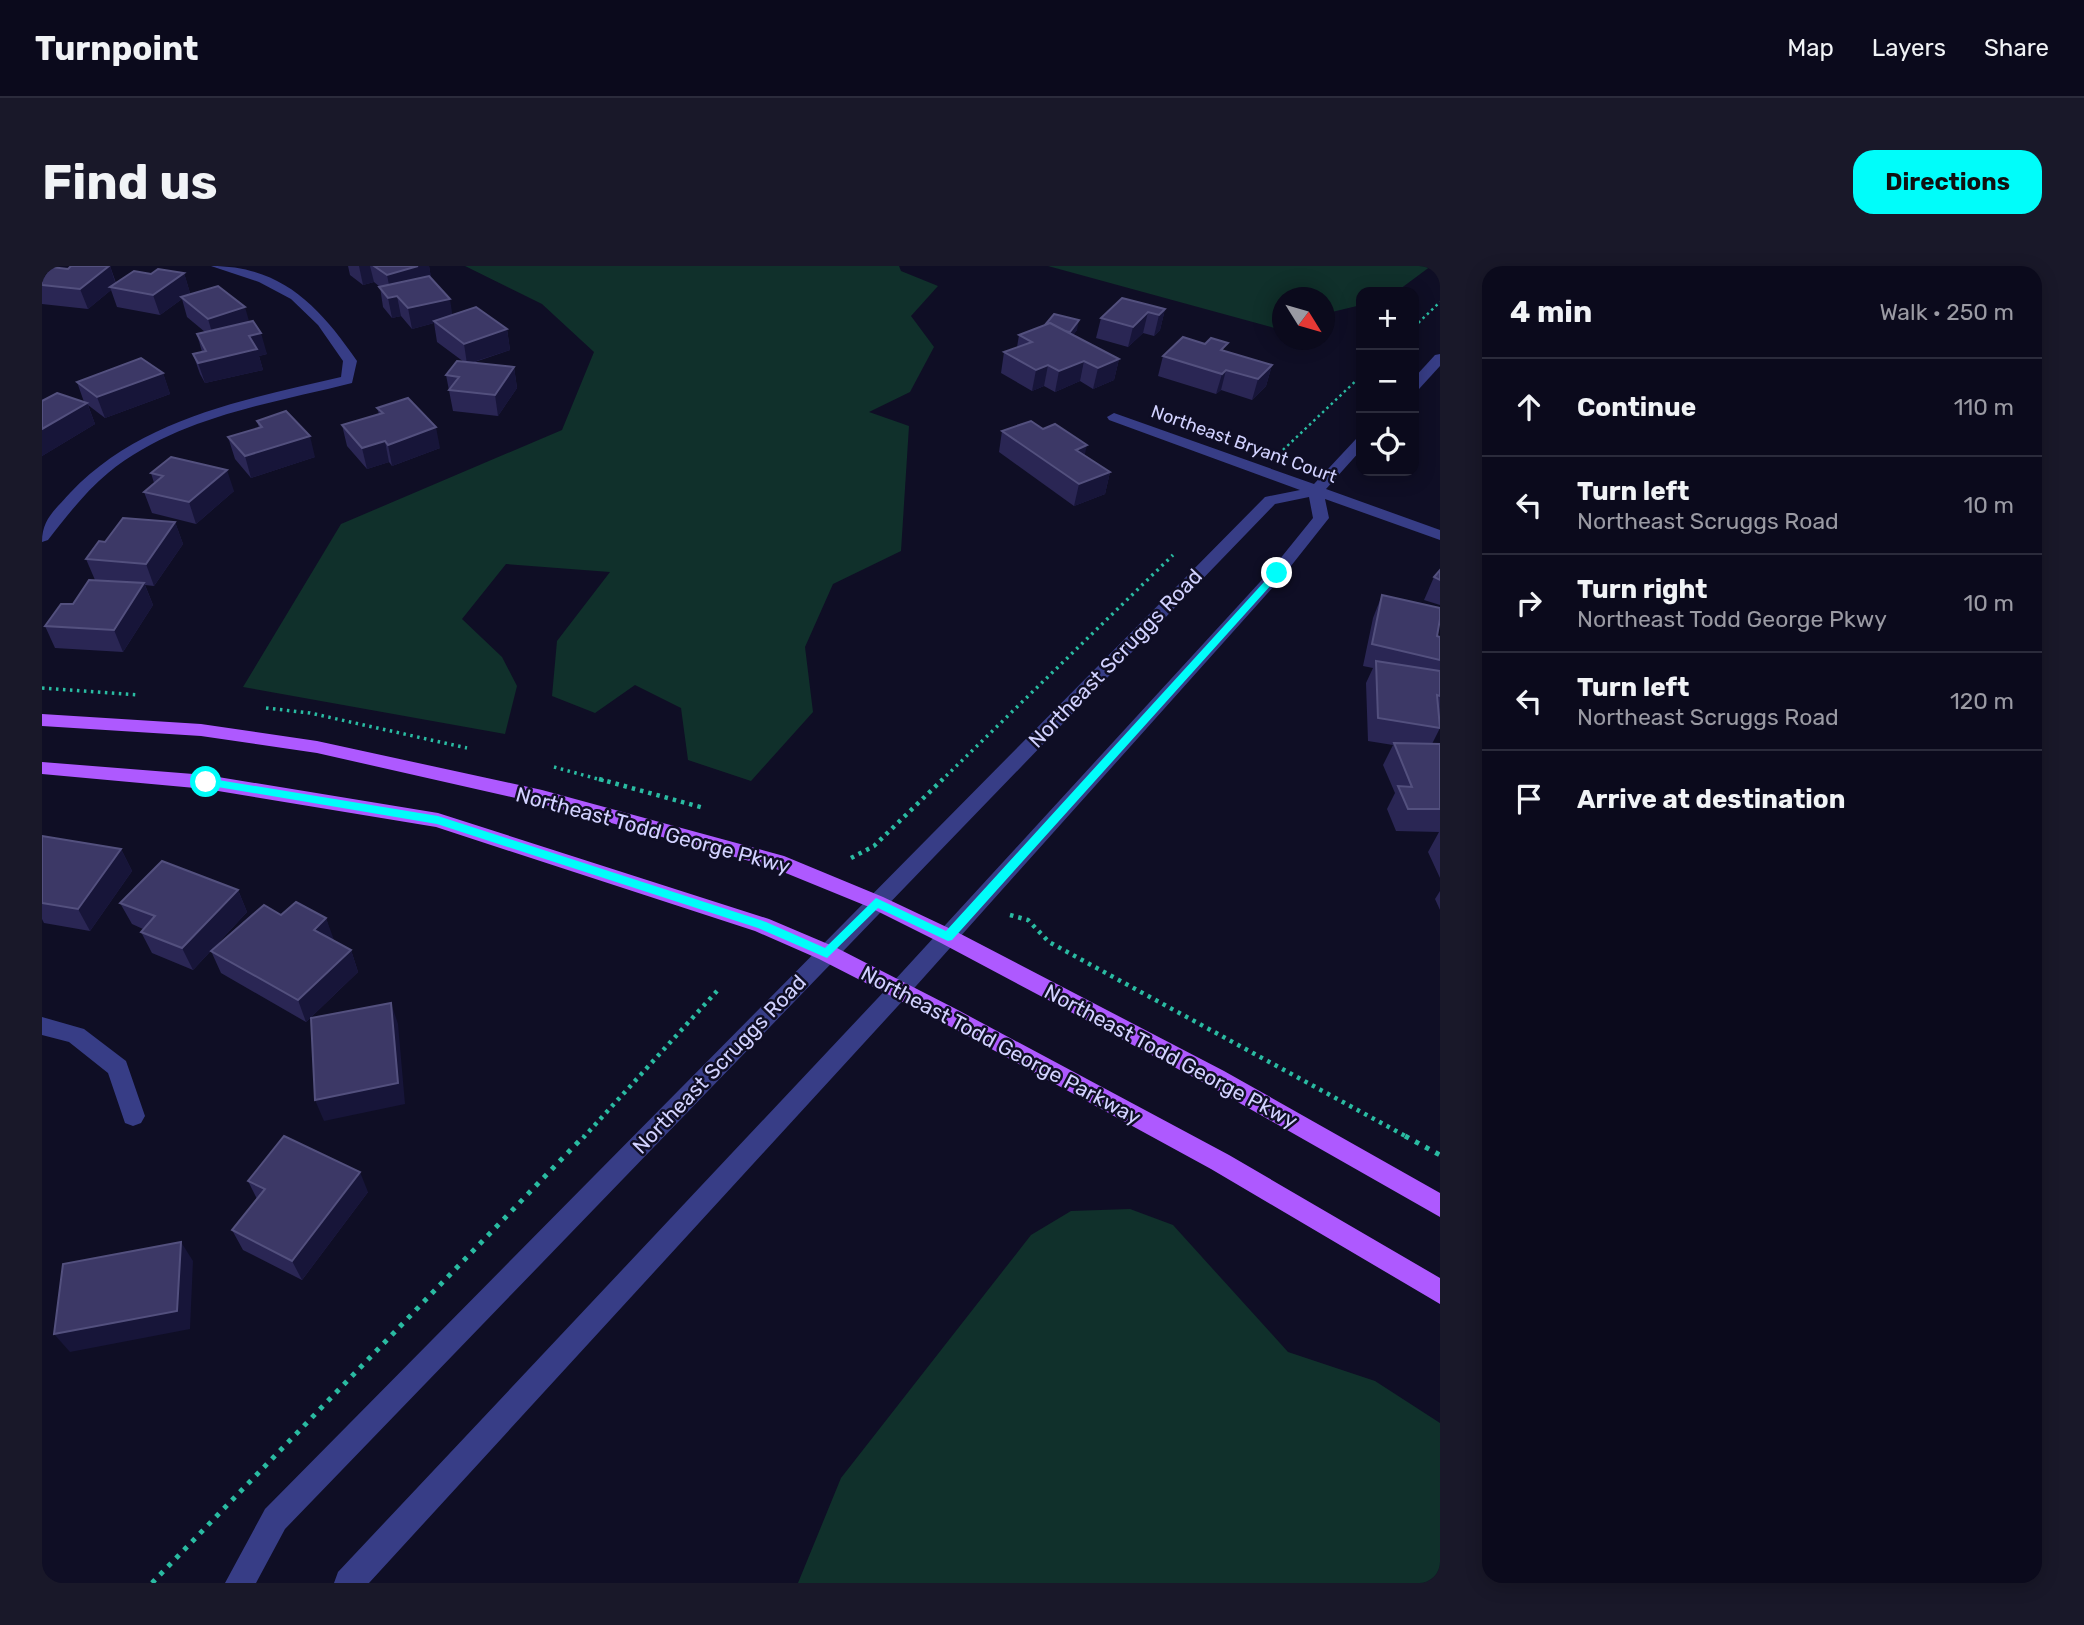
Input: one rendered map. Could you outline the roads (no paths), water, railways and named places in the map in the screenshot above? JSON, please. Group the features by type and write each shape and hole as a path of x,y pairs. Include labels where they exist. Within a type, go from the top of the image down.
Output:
{"main road":[{"name":"Northeast Todd George Pkwy","path":"42,720 201,730 317,747 542,797 777,861 876,902 948,937 1216,1078 1440,1206"},
{"name":"Northeast Todd George Parkway","path":"42,768 206,782 438,820 762,925 900,989 1220,1162 1440,1292"}],"street":[{"path":"42,537 70,500 105,468 147,442 228,411 347,380 350,361 307,303 283,287 251,274 217,266"},
{"path":"1419,381 1440,358"},
{"name":"Northeast Bryant Court","path":"1114,417 1440,535"},
{"path":"349,1583 948,937 1277,573 1321,518 1316,491 1356,447"},
{"name":"Northeast Scruggs Road","path":"240,1583 275,1519 1270,500 1316,491"},
{"path":"42,1026 76,1035 118,1068 133,1116"}]}
